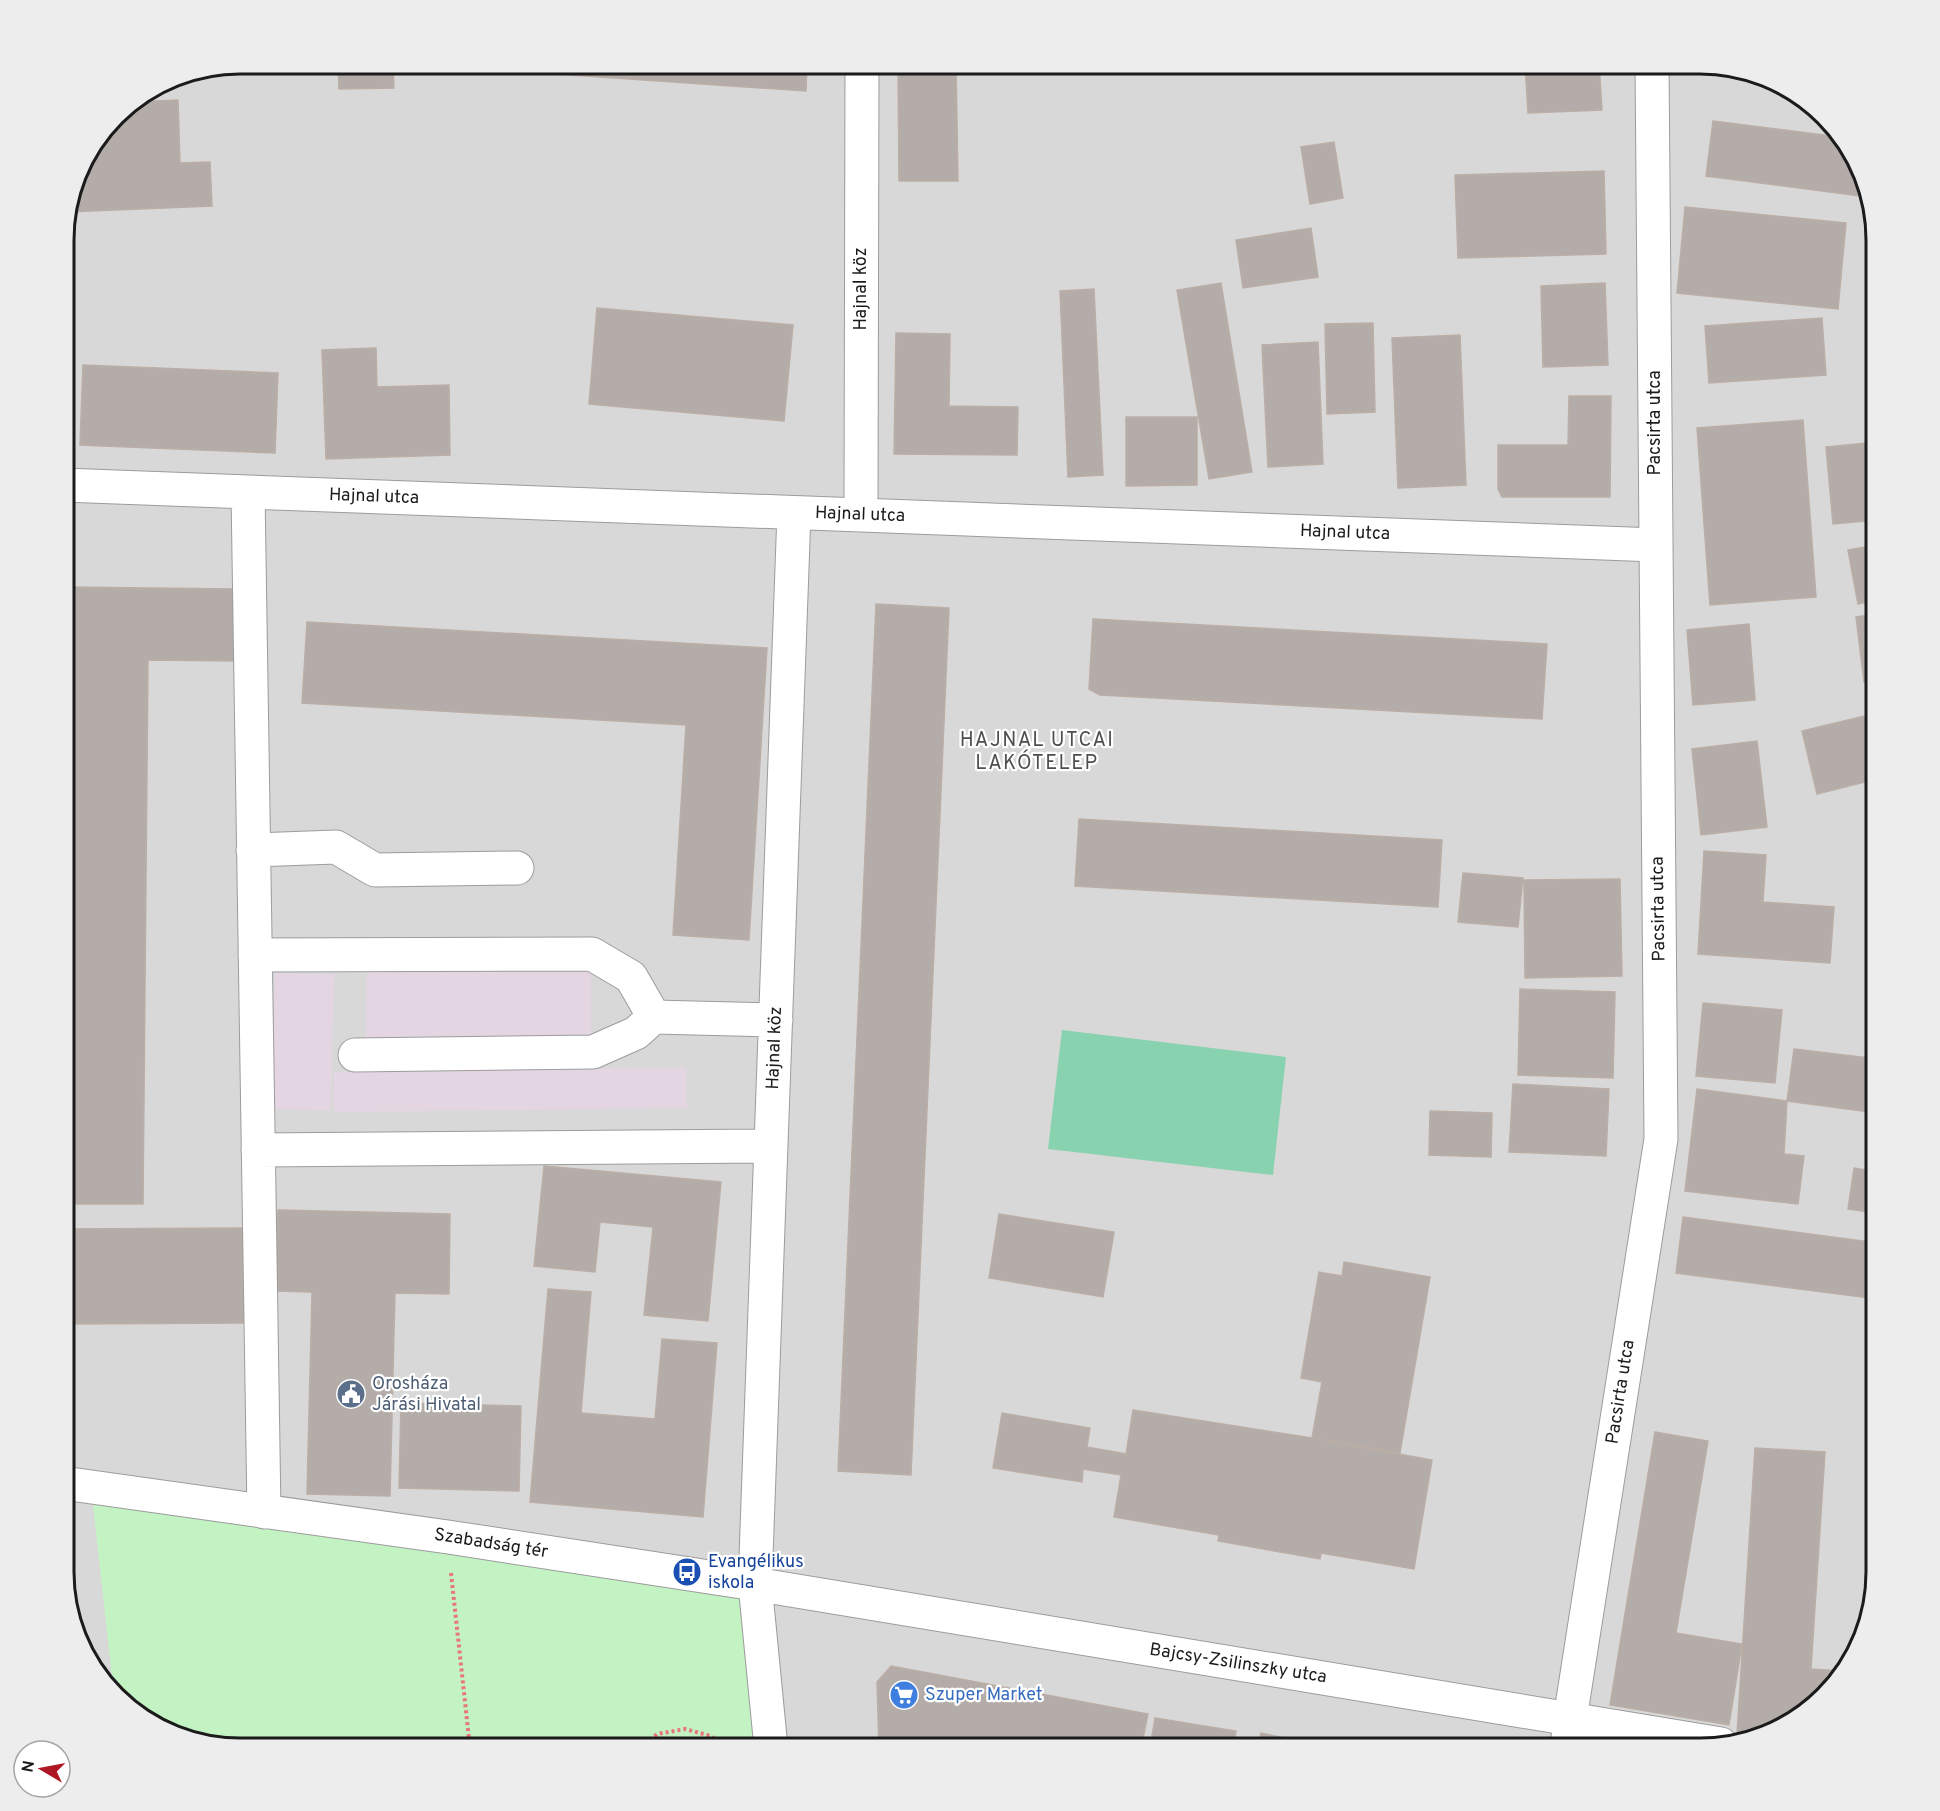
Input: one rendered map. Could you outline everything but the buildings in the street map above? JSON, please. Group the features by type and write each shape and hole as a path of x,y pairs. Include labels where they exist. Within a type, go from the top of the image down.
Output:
{"street":[{"name":"Hajnal köz","path":"861,74 861,515"},
{"name":"Pacsirta utca","path":"1569,1733 1661,1139 1652,74"},
{"name":"Hajnal utca","path":"74,485 1656,545"},
{"path":"248,492 264,1512"},
{"name":"Hajnal köz","path":"755,1584 794,513"},
{"path":"253,850 336,847 375,870 517,868"},
{"path":"255,955 592,954 631,977 654,1017"},
{"path":"355,1054 593,1052 636,1033 654,1017 776,1020"},
{"path":"258,1150 771,1146"},
{"name":"Szabadság tér","path":"74,1485 448,1537 755,1584"},
{"path":"755,1584 770,1738"},
{"name":"Bajcsy-Zsilinszky utca","path":"755,1584 1569,1733 1638,1738"}],"path":[{"path":"448,1537 469,1738"},
{"path":"652,1738 657,1734 685,1729 714,1738"}],"shaded area":[{"path":"229,74 1700,74 1733,77 1764,86 1793,102 1818,122 1838,147 1858,186 1866,229 1866,1571 1863,1604 1854,1635 1838,1664 1818,1689 1793,1709 1764,1725 1733,1734 1700,1738 240,1738 207,1734 176,1725 147,1709 122,1689 102,1664 86,1635 79,1614 74,1582 74,229 79,197 86,176 108,139 130,115 147,102 176,86 197,79"},
{"path":"367,969 591,970 591,1038 366,1038"},
{"path":"275,973 334,974 331,1110 272,1109"},
{"path":"686,1068 687,1108 334,1112 334,1072"}],"green space":[{"path":"1062,1030 1286,1057 1273,1175 1048,1149"},
{"path":"91,1487 755,1584 770,1738 240,1738 218,1736 186,1729 166,1720 130,1696 112,1677"}],"place":[{"name":"Orosháza Járási Hivatal","path":"351,1394"},
{"name":"Evangélikus iskola","path":"687,1572"},
{"name":"Szuper Market","path":"904,1695"}],"district":[{"name":"HAJNAL UTCAI LAKÓTELEP","path":"1037,752"}]}
